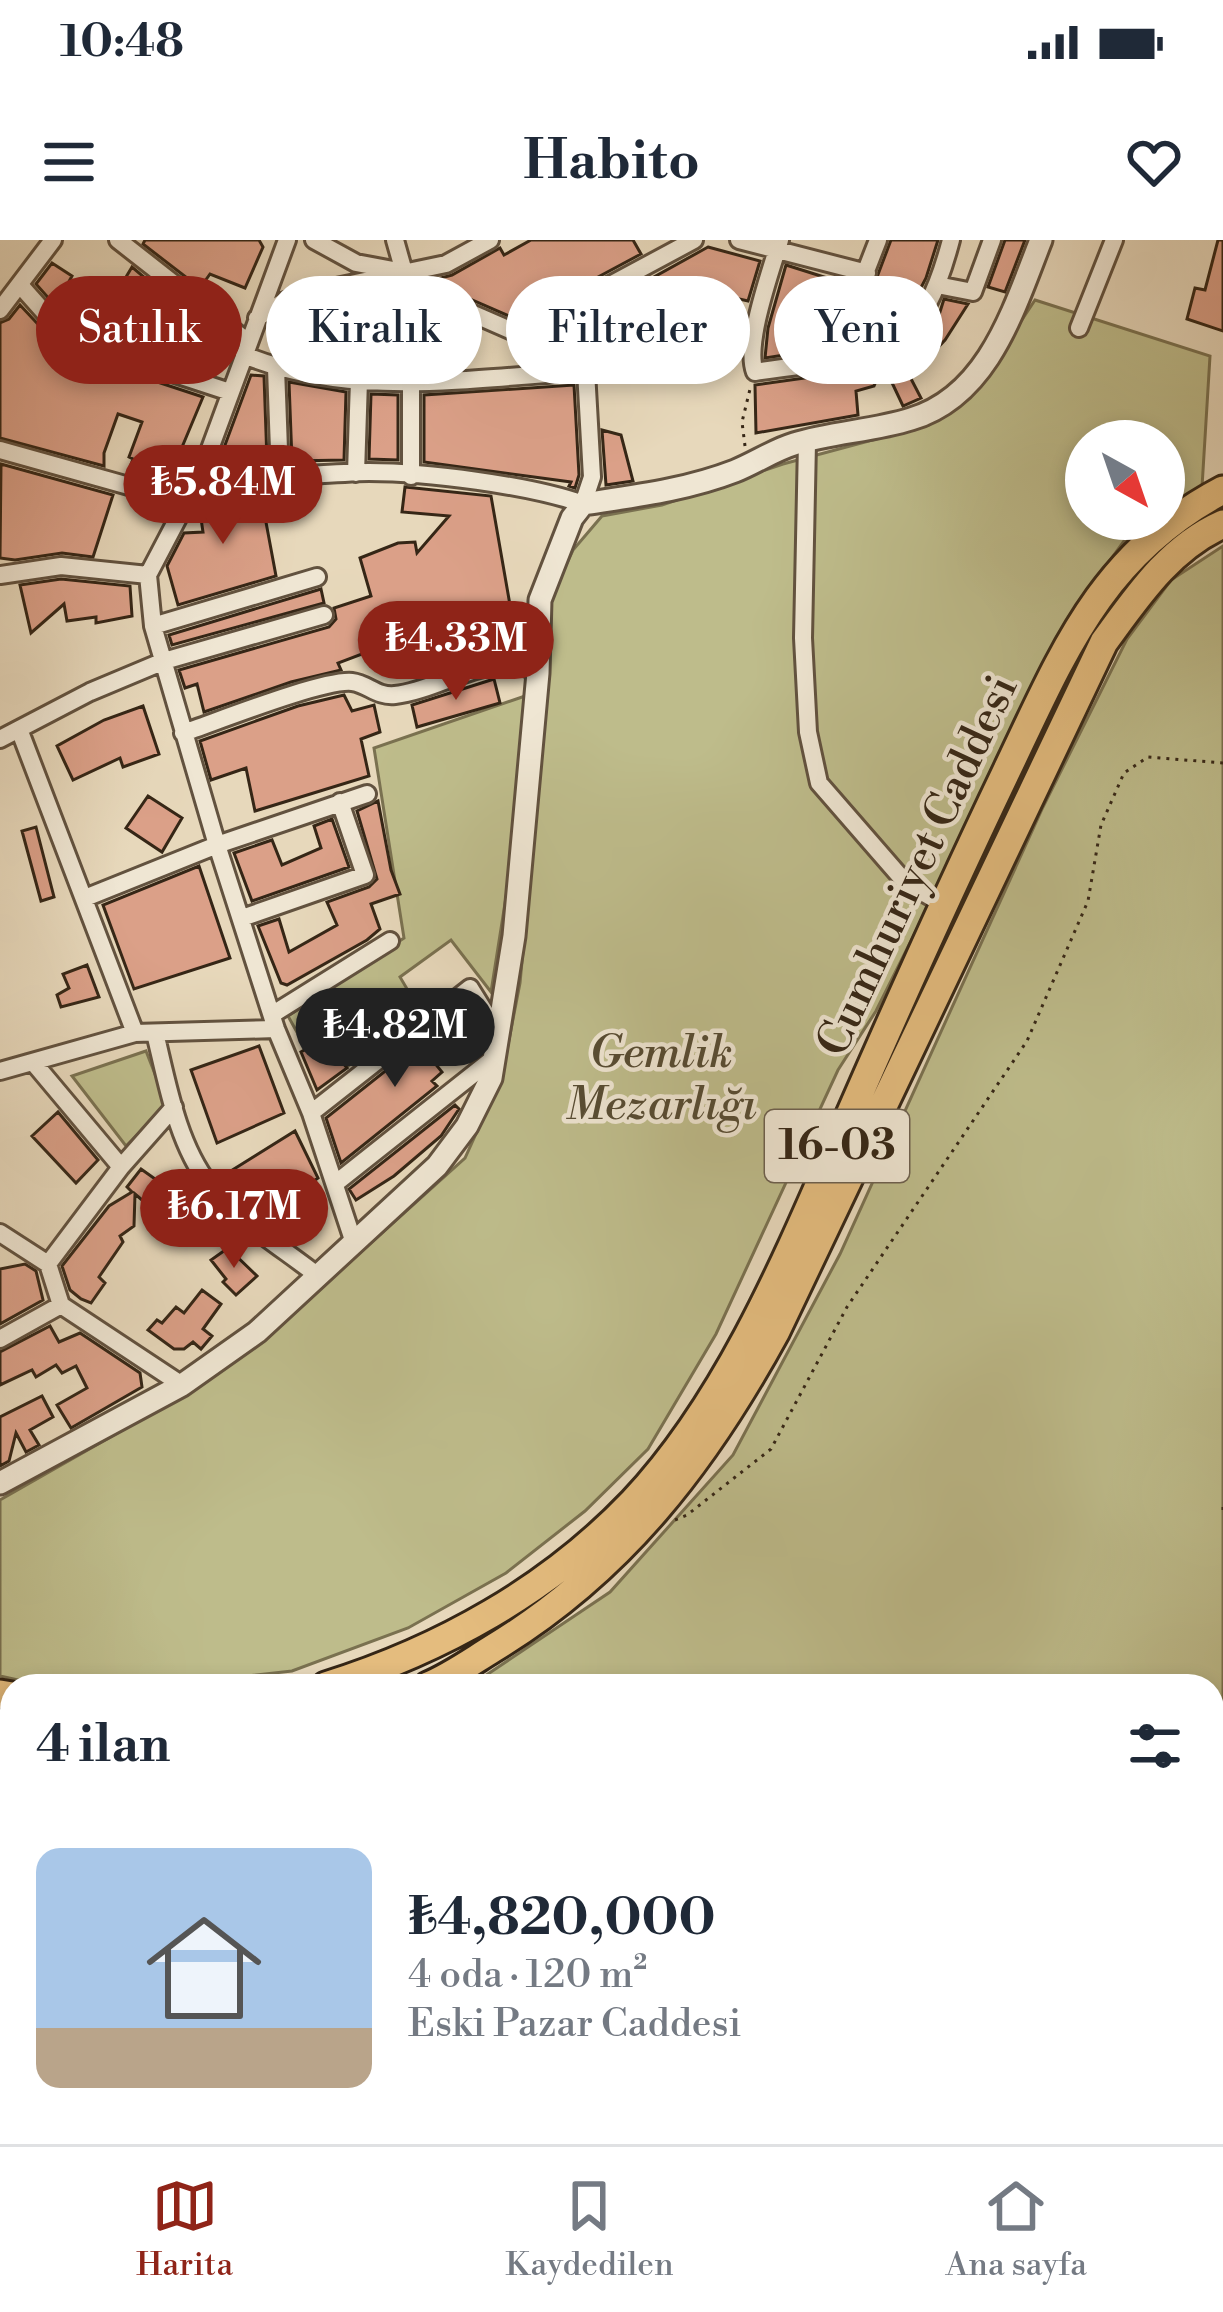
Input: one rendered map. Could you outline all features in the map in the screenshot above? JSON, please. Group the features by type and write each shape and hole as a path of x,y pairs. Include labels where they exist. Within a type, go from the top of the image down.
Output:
{"main road":[{"name":"Cumhuriyet Caddesi","path":"364,1674 393,1665 475,1624 562,1567 634,1501 704,1410 785,1262 943,904 1047,686 1102,589 1144,544 1223,490"},
{"name":"Cumhuriyet Caddesi","path":"448,1674 528,1627 604,1568 647,1522 740,1396 776,1331 1104,642 1152,577 1181,550 1223,524"}],"street":[{"path":"0,310 53,240"},
{"path":"118,240 266,362"},
{"path":"287,240 200,476 148,575 153,626 217,845 354,1243"},
{"path":"314,240 356,263 404,272 455,306 519,334 680,243"},
{"path":"395,240 404,272"},
{"path":"257,318 285,302 446,264 490,240"},
{"path":"739,240 779,245 867,273"},
{"path":"866,276 878,240"},
{"path":"940,276 950,240"},
{"path":"943,286 973,292 992,240"},
{"path":"200,476 411,476 552,493 583,504 672,490 807,442 916,418 946,403 987,362 1041,240"},
{"path":"1079,328 1114,240"},
{"path":"774,369 755,372 751,365 779,245"},
{"path":"20,285 68,339 230,392"},
{"path":"0,1483 182,1385 257,1332 437,1166 491,1078 514,936 538,673 540,600 592,477 586,371 482,378"},
{"path":"277,384 280,477"},
{"path":"356,473 359,384"},
{"path":"411,384 411,476"},
{"path":"807,442 802,638 808,732 819,784 905,882 943,904"},
{"path":"0,450 186,502"},
{"path":"0,575 61,566 148,575"},
{"path":"153,626 317,578"},
{"path":"0,739 90,692 164,661 324,615"},
{"path":"183,734 325,686 354,682 376,694 393,695 490,666 522,664 538,673"},
{"path":"19,729 135,1034"},
{"path":"85,898 217,845 368,794"},
{"path":"242,918 365,875 340,802"},
{"path":"0,1071 135,1034 275,1022 390,941"},
{"path":"311,1113 470,988 498,1033"},
{"path":"154,1033 174,1107 212,1189 318,1276"},
{"path":"336,1183 495,1057"},
{"path":"33,1062 121,1167"},
{"path":"48,1264 121,1167 174,1107"},
{"path":"0,1233 48,1264 62,1305 182,1385"},
{"path":"0,1340 62,1305"}],"path":[{"path":"747,466 742,422 755,372"},
{"path":"647,1522 687,1515 771,1448 847,1307 1037,1022 1088,901 1101,825 1124,773 1148,757 1223,763"},
{"path":"1223,1507 1223,1516"}],"green space":[{"name":"Gemlik Mezarlığı","path":"1035,300 1210,356 1202,487 1185,496 1185,420 1065,420 1065,540 1125,540 1080,602 876,1011 838,1070 716,1334 648,1449 585,1511 506,1573 408,1628 292,1671 0,1674 0,1500 149,1415 273,1331 465,1158 502,1076 520,983 545,713 544,637 552,595 573,550 602,516 662,505 783,464 929,425 976,389"},
{"path":"1223,546 1223,1674 488,1674 610,1592 733,1455 840,1254 1043,807 1127,639 1171,580"},
{"path":"528,695 512,859 491,992 451,940 400,977 420,1011 344,1069 324,1033 303,1043 288,1016 404,938 374,748"},
{"path":"146,1051 167,1105 126,1146 72,1076"}],"building":[{"path":"145,240 259,240 263,247 245,288 242,276 184,276 143,244"},
{"path":"531,240 633,240 641,254 600,276 506,276 506,315 482,304 482,276 448,276 500,248 504,255"},
{"path":"891,240 938,240 927,276 877,276"},
{"path":"1005,240 1025,240 1005,292 988,287"},
{"path":"1218,240 1223,240 1223,331 1187,319 1195,288 1205,290"},
{"path":"708,247 760,261 750,294 750,276 656,276"},
{"path":"52,263 72,276 42,276"},
{"path":"786,265 821,276 783,276"},
{"path":"943,302 968,304 943,342"},
{"path":"20,305 36,322 36,384 163,384 203,397 172,471 152,466 148,478 128,473 142,422 118,414 104,466 0,438 0,323"},
{"path":"774,307 774,357 765,358"},
{"path":"251,375 264,376 267,461 265,465 228,465 223,460 225,445"},
{"path":"289,384 346,392 344,460 292,461"},
{"path":"875,384 856,391 858,415 756,433 755,385"},
{"path":"893,384 914,384 921,398 903,406"},
{"path":"574,385 579,475 575,488 569,486 571,482 424,462 424,395"},
{"path":"371,394 398,395 398,460 369,459"},
{"path":"602,430 621,435 633,481 606,485"},
{"path":"1,464 113,495 93,557 62,553 0,558"},
{"path":"405,487 491,496 518,651 462,661 455,636 469,635 461,605 426,614 412,611 408,621 388,623 399,640 338,663 341,670 204,712 197,684 185,688 179,670 329,627 336,619 334,608 371,596 360,558 398,543 415,542 417,553 449,516 402,512"},
{"path":"212,490 260,490 276,576 178,605 167,566 184,533 203,532 199,505"},
{"path":"61,579 130,586 132,616 96,623 96,617 67,621 64,604 31,633 20,585"},
{"path":"321,589 324,603 172,645 169,635"},
{"path":"494,679 500,703 417,727 412,705"},
{"path":"344,695 352,711 374,705 380,732 361,739 369,776 255,811 246,768 211,780 200,741"},
{"path":"143,706 159,754 123,767 120,758 73,780 57,746 104,720"},
{"path":"148,796 182,818 162,852 126,828"},
{"path":"378,801 400,894 371,904 380,929 367,940 287,985 281,983 258,926 279,919 289,952 337,925 327,902 369,887 377,879 357,811"},
{"path":"332,819 349,867 252,901 234,853 272,840 282,865 321,848 314,826"},
{"path":"36,827 54,897 41,901 22,831"},
{"path":"199,866 230,958 134,989 103,905"},
{"path":"87,965 99,997 61,1007 57,995 69,988 63,974"},
{"path":"461,1011 468,1024 462,1031 477,1049 464,1059 451,1044 433,1061 442,1072 432,1081 437,1086 341,1163 326,1118"},
{"path":"324,1039 347,1068 317,1090 301,1052"},
{"path":"259,1046 284,1113 217,1143 191,1070"},
{"path":"455,1105 459,1109 441,1136 394,1176 356,1200 349,1189"},
{"path":"58,1112 98,1160 76,1183 32,1136"},
{"path":"295,1131 318,1178 268,1214 226,1174"},
{"path":"141,1169 165,1186 160,1192 166,1205 153,1200 149,1206 135,1194 134,1226 120,1236 123,1242 99,1277 105,1283 91,1303 81,1299 70,1290 62,1266 109,1206 132,1192 127,1187"},
{"path":"228,1248 257,1276 236,1295 211,1260"},
{"path":"25,1264 36,1271 43,1300 0,1324 0,1269"},
{"path":"202,1290 221,1304 203,1329 212,1336 201,1349 193,1342 174,1349 148,1330 176,1307 184,1313"},
{"path":"50,1326 59,1342 80,1333 140,1373 142,1387 71,1428 57,1405 87,1388 76,1366 62,1373 56,1365 36,1377 32,1370 0,1385 0,1352"},
{"path":"42,1396 53,1417 30,1430 39,1445 26,1452 16,1433 9,1461 0,1466 0,1417"}]}
